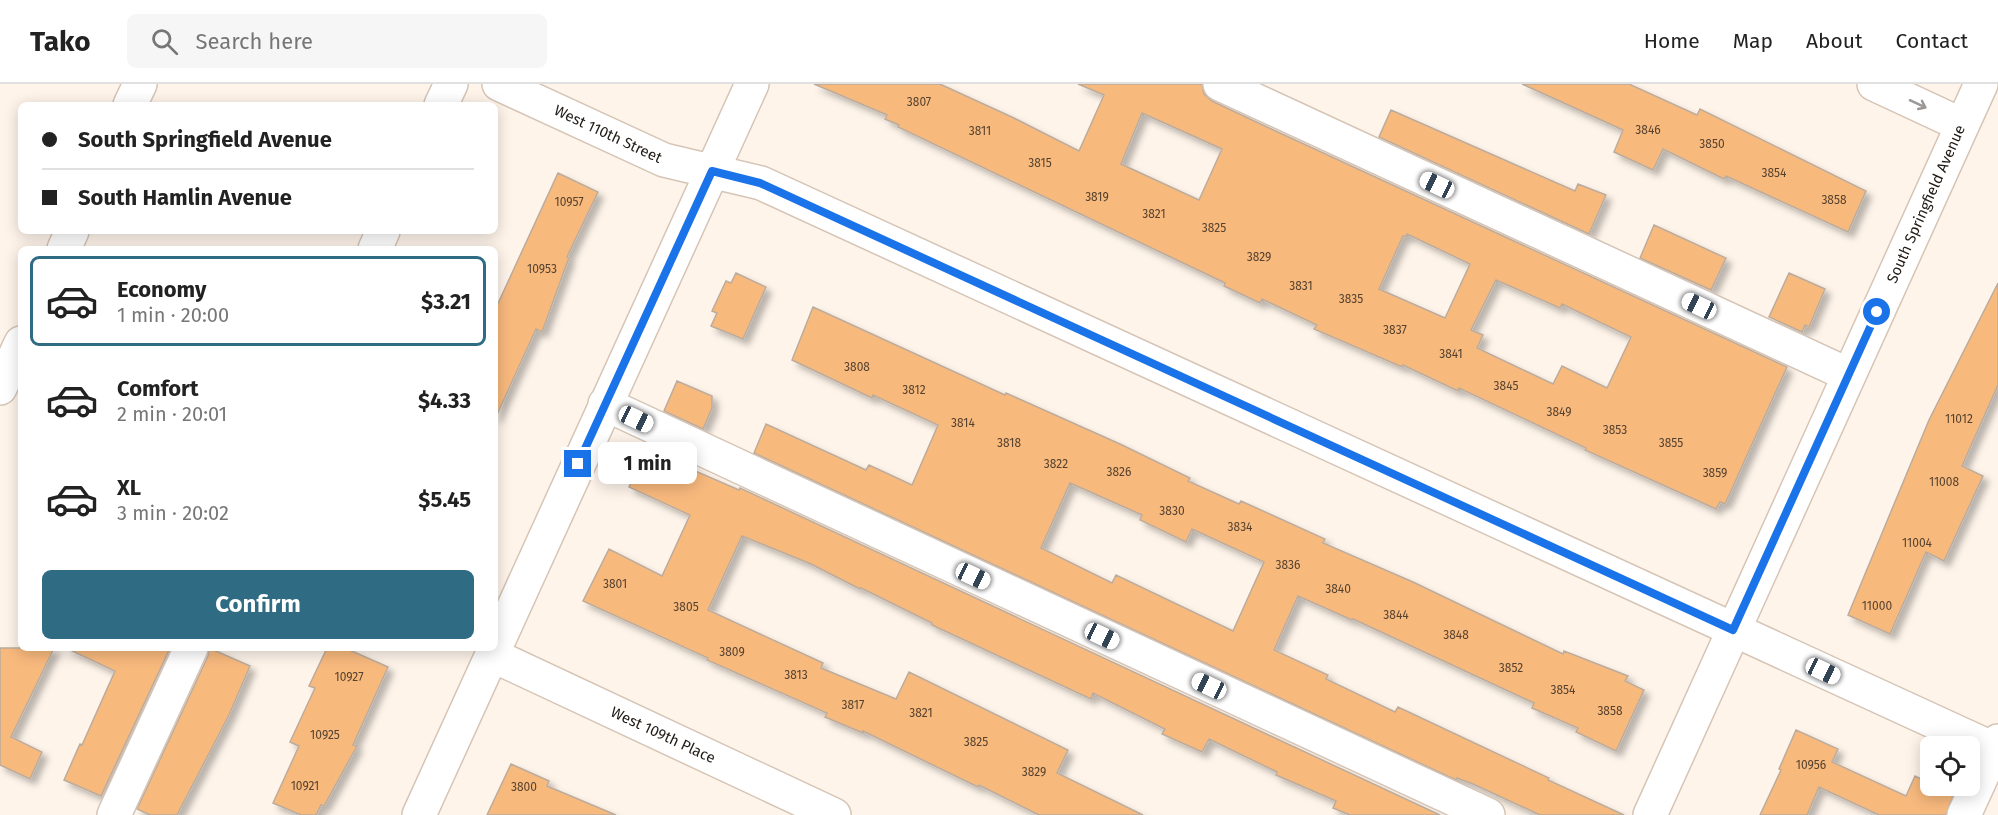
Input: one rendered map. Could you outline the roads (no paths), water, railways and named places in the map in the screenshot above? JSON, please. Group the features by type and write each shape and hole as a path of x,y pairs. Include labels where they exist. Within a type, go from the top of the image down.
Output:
{"street":[{"path":"131,102 140,84"},
{"path":"442,102 451,84"},
{"name":"West 110th Street","path":"500,84 664,160 760,183 1733,630 1997,747"},
{"path":"498,642 752,84"},
{"path":"1220,84 1849,375"},
{"path":"1874,84 1962,125"},
{"name":"South Springfield Avenue","path":"1650,815 1981,84"},
{"path":"0,388 18,349"},
{"path":"605,404 1488,815"},
{"path":"114,815 190,651"},
{"path":"419,815 494,651"},
{"name":"West 109th Place","path":"492,655 834,815"},
{"path":"1964,815 1997,747"}]}
